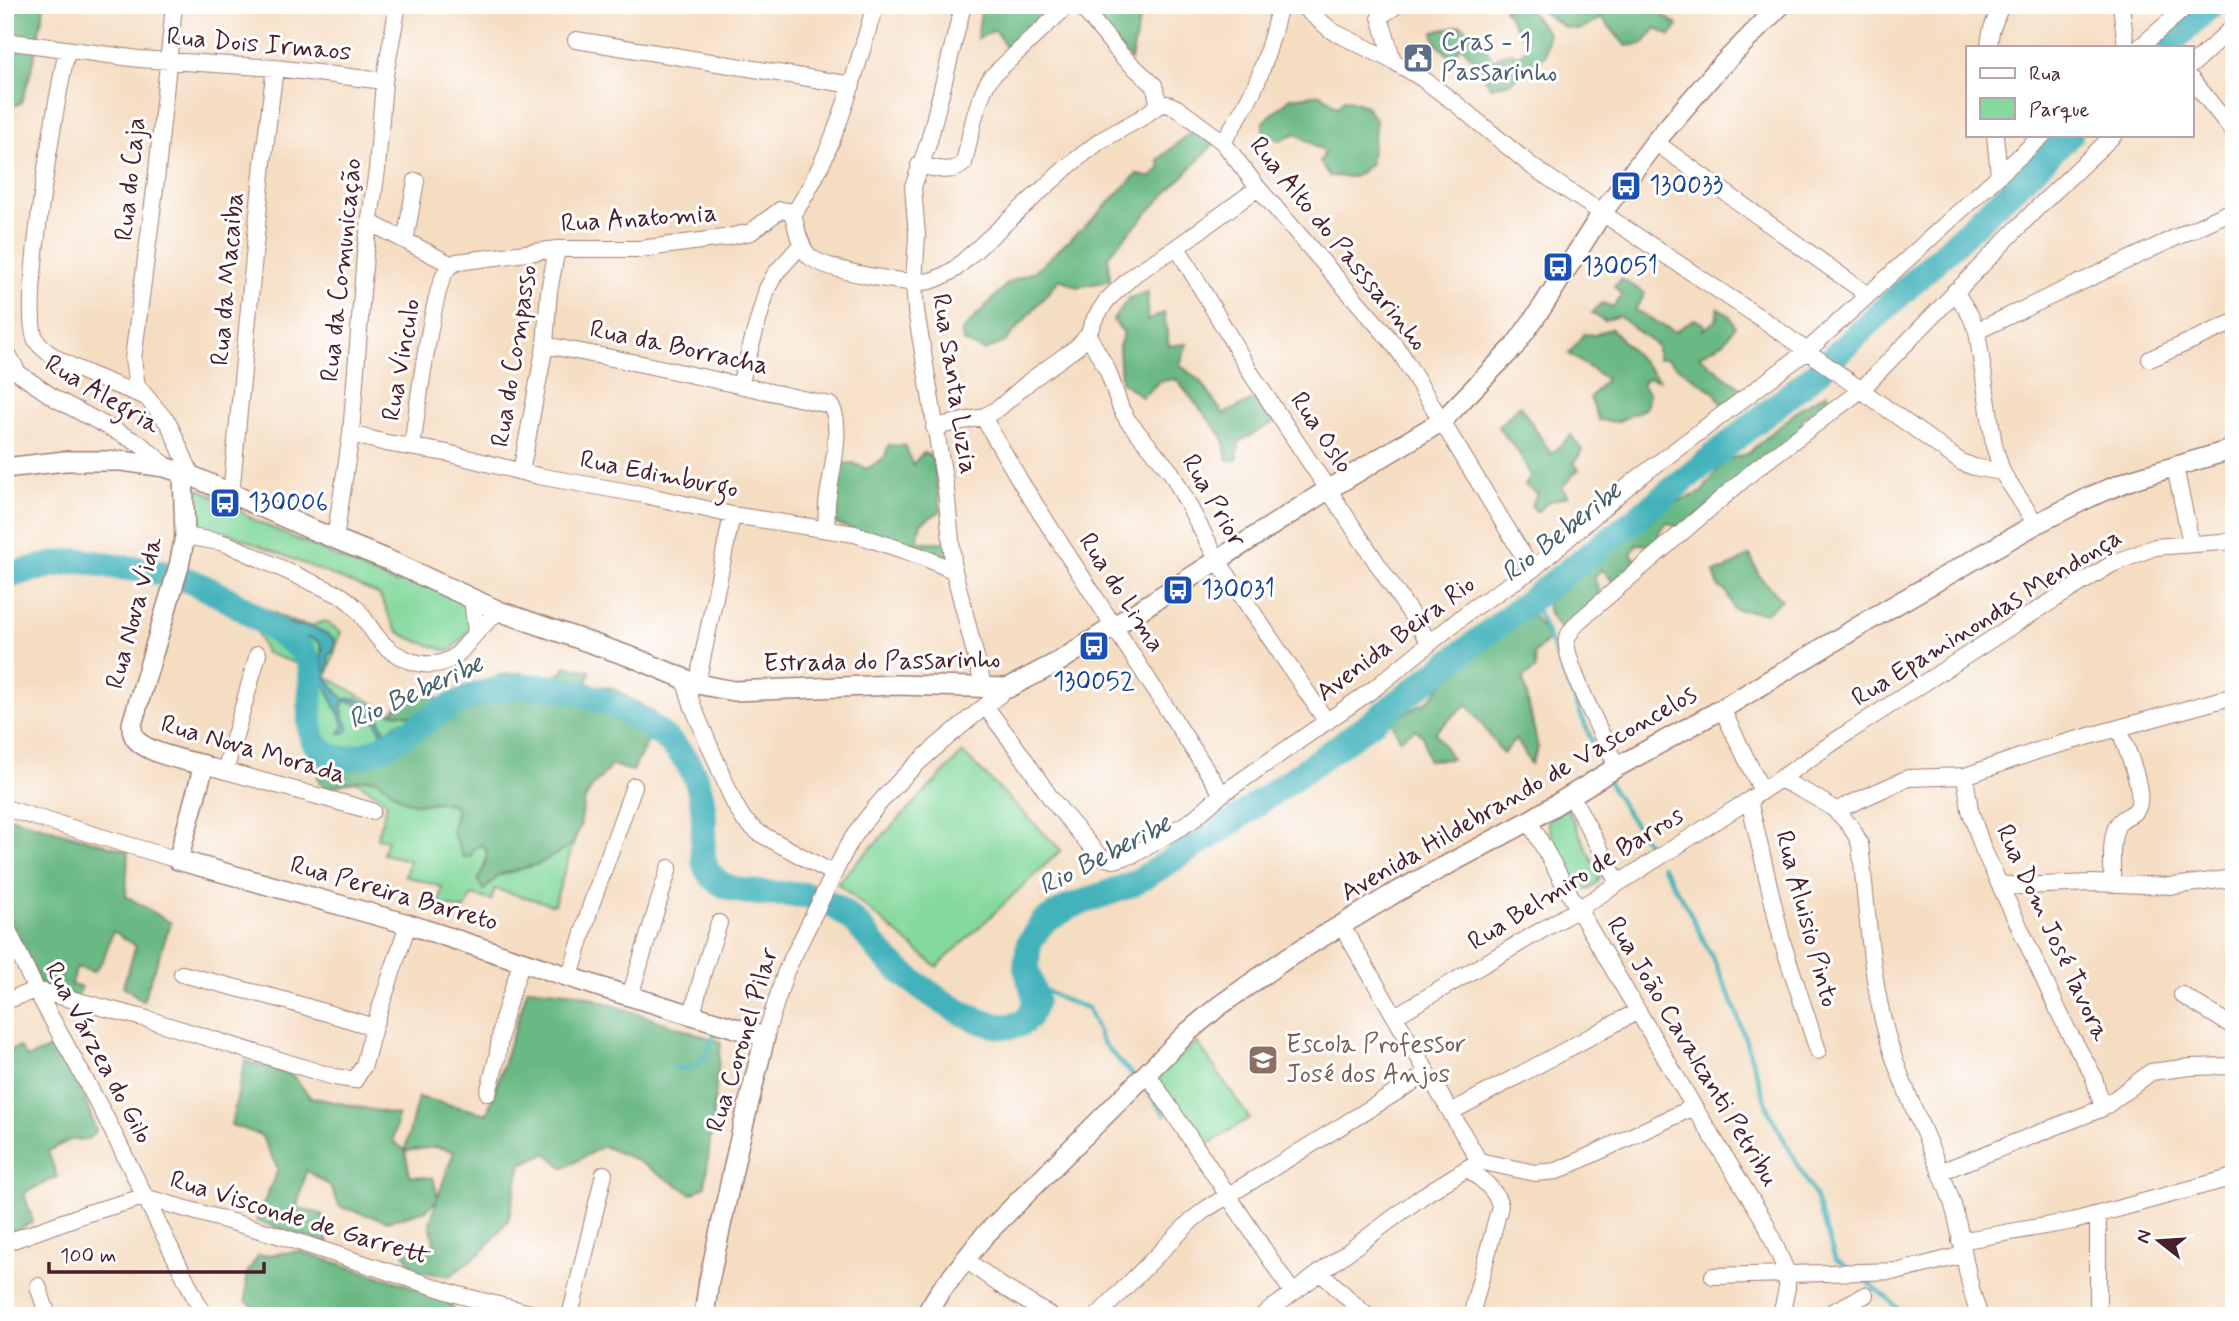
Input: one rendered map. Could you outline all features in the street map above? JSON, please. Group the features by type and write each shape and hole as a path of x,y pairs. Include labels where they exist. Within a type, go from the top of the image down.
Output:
{"street":[{"name":"Rua do Caja","path":"133,359 174,5"},
{"name":"Rua da Comunicação","path":"335,540 351,434 362,291 377,170 384,81 398,5"},
{"path":"874,5 852,85 826,157 808,193 793,215 809,256 820,264 914,283 930,282 954,269 1078,158 1159,104 1154,85 1122,55 1080,5"},
{"name":"Rua Santa Luzia","path":"963,5 929,141 913,187 917,235 914,283 916,311 946,489 954,571 985,697 1052,800 1101,857"},
{"path":"919,165 950,170 958,169 964,163 978,105 991,77 1068,5"},
{"path":"1223,142 1243,111 1256,83 1280,5"},
{"path":"1301,5 1332,31 1393,61 1437,89 1534,168 1811,354 1961,462 2002,472"},
{"path":"1393,61 1380,17 1397,5"},
{"name":"Estrada do Passarinho","path":"5,468 90,461 146,464 182,473 335,540 388,560 499,611 612,650 690,681 734,691 896,685 985,697 1060,661 1329,489 1442,421 1514,347 1602,213 1655,142 1716,71 1781,5"},
{"path":"1989,46 1991,30 2001,5"},
{"path":"2121,5 2126,46"},
{"path":"2141,46 2188,5"},
{"path":"2194,63 2234,26"},
{"path":"576,40 852,85"},
{"name":"Rua Dois Irmaos","path":"5,41 67,51 275,68 384,81"},
{"path":"67,51 58,89 37,244 31,313 33,329 36,340 43,348 67,363 144,396"},
{"name":"Rua da Macaiba","path":"231,494 275,68"},
{"path":"2194,82 2234,132"},
{"name":"Rua Alto do Passsarinho","path":"1159,104 1177,108 1223,142 1258,188 1388,337 1532,569"},
{"path":"1995,136 1999,175"},
{"name":"Avenida Beira Rio","path":"1101,857 1114,860 1135,854 1191,821 1222,794 1383,682 1473,608 1532,569 1633,482 1811,354 1868,295 2042,136"},
{"path":"1610,771 1567,650 1567,640 1579,621 1855,386 2113,136"},
{"path":"1655,142 1868,295"},
{"path":"405,241 416,181"},
{"path":"934,427 983,417 999,408 1031,380 1067,355 1088,335 1101,309 1124,283 1258,188"},
{"path":"1977,331 2234,209"},
{"name":"Rua Anatomia","path":"452,265 480,258 557,249 640,249 723,238 751,232 780,210 793,215"},
{"path":"369,222 452,265"},
{"path":"740,385 767,289 775,274 802,243"},
{"name":"Rua Oslo","path":"1177,247 1252,375 1430,643"},
{"name":"Rua do Compasso","path":"520,472 545,345 549,291 557,249"},
{"name":"Rua Vinculo","path":"412,447 421,381 441,281 447,268 452,265"},
{"path":"1955,292 1977,331 1994,446 2002,472 2036,524"},
{"path":"2150,359 2234,322"},
{"name":"Rua Prior","path":"1088,335 1108,371 1128,421 1171,471 1218,561 1327,722"},
{"name":"Rua da Borracha","path":"545,345 830,405 835,414 835,458 828,496 826,529"},
{"path":"5,348 12,371"},
{"name":"Rua Alegria","path":"133,359 137,386 169,424 182,473"},
{"name":"Rua Alegria","path":"12,371 56,399 141,444 182,473"},
{"name":"Rua do Lima","path":"983,417 1022,484 1222,794"},
{"name":"Rua Edimburgo","path":"351,434 732,515 855,534 923,557 954,571"},
{"name":"Avenida Hildebrando de Vasconcelos","path":"925,1316 965,1259 1020,1198 1188,1032 1219,1006 1287,958 1393,894 1529,821 1610,771 1722,709 2036,524 2092,496 2133,480 2234,449"},
{"path":"2175,467 2192,543"},
{"name":"Rua Nova Vida","path":"132,724 173,590 185,536 182,473"},
{"path":"732,515 690,681 704,731 744,820 759,833 834,874"},
{"path":"185,536 232,546 342,596 356,606 383,644 405,660 436,663 449,660 499,611"},
{"name":"Rua Epaminondas Mendonça","path":"1780,779 2018,622 2112,564 2155,547 2234,541"},
{"path":"471,598 476,633"},
{"path":"225,771 258,654"},
{"path":"1837,810 1908,778 1931,775 1965,776 2043,749 2234,696"},
{"name":"Rua Coronel Pilar","path":"704,1316 738,1147 765,1037 786,971 859,828 912,768 985,697"},
{"name":"Rua Aluisio Pinto","path":"1722,709 1755,796 1782,942 1818,1051"},
{"name":"Rua Nova Morada","path":"132,724 134,737 153,750 372,811"},
{"path":"2112,884 2113,849 2118,824 2136,810 2139,801 2138,789 2119,728"},
{"path":"178,860 204,765"},
{"name":"Rua Dom José Tavora","path":"1965,776 1970,810 1977,832 2067,1029 2093,1075 2103,1108"},
{"path":"1780,779 1837,810 1854,830 1860,844 1874,970 1891,1050 1956,1218 1974,1302 1980,1316"},
{"name":"Rua Belmiro de Barros","path":"1395,1016 1578,909 1780,779"},
{"path":"570,977 591,905 634,786"},
{"path":"1571,795 1618,883"},
{"name":"Rua Pereira Barreto","path":"5,808 178,860 408,924 765,1037"},
{"name":"Rua João Cavalcanti Petribu","path":"1529,821 1694,1107 1765,1222 1787,1272"},
{"path":"630,996 669,868"},
{"path":"1999,884 2174,886 2234,878"},
{"path":"692,1015 719,923"},
{"name":"Rua Várzea do Gilo","path":"5,924 36,990 105,1116 204,1316"},
{"path":"5,1001 36,990 147,1019 349,1081 355,1080 359,1076 408,924"},
{"path":"1342,926 1451,1112 1473,1165 1498,1198 1500,1206 1473,1316"},
{"path":"488,1093 503,1019 522,960"},
{"path":"182,974 374,1027"},
{"path":"2182,995 2234,1027"},
{"path":"1451,1112 1638,1011"},
{"path":"1940,1172 2103,1108 2151,1072 2190,1067 2232,1066 2234,1063"},
{"path":"1097,1316 1192,1220 1228,1194 1428,1073"},
{"path":"1141,1079 1228,1194 1292,1292"},
{"path":"1262,1316 1424,1195 1473,1165 1535,1173 1558,1171 1694,1107"},
{"path":"570,1316 604,1174"},
{"path":"1713,1276 1900,1270 1962,1248 2234,1177"},
{"name":"Rua Visconde de Garrett","path":"5,1243 88,1213 144,1197 274,1234 459,1295 542,1316"},
{"path":"2098,1214 2098,1316"},
{"path":"965,1259 1000,1285 1051,1316"},
{"path":"1320,1272 1367,1316"},
{"path":"1781,1316 1787,1288 1787,1272"},
{"path":"38,1286 48,1316"},
{"path":"1825,1316 1866,1295"}],"green space":[{"path":"5,5 44,7 32,69 21,103 5,109"},
{"path":"982,5 1067,5 1008,51 995,30 977,39"},
{"path":"1081,5 1148,5 1139,21 1131,60"},
{"path":"1508,5 1525,5 1548,33 1545,56 1511,82 1491,87 1461,45 1452,59 1436,43 1433,32 1461,25 1478,36 1493,60 1508,52 1519,55 1529,47 1504,9"},
{"path":"1544,5 1637,5 1640,10 1650,5 1678,26 1670,36 1656,28 1643,44 1626,46 1602,18 1579,30 1565,27 1542,12"},
{"path":"1321,94 1337,107 1345,99 1366,106 1376,121 1370,165 1354,177 1329,176 1320,162 1325,152 1295,133 1280,141 1263,131 1263,122 1291,98"},
{"path":"1194,129 1215,142 1108,256 1110,281 1077,287 1060,279 1005,342 984,351 963,341 962,331 1008,283 1035,271 1096,216 1137,174 1150,178 1161,168 1158,160"},
{"path":"1621,279 1645,293 1635,310 1675,332 1694,319 1704,324 1703,330 1716,320 1718,308 1729,315 1735,326 1724,342 1699,356 1744,391 1722,405 1715,393 1666,359 1657,359 1657,346 1619,316 1604,321 1592,313 1602,303 1613,307 1622,295 1614,286"},
{"path":"1148,292 1147,321 1164,313 1169,346 1187,344 1180,365 1202,383 1223,414 1260,397 1281,418 1239,442 1237,460 1227,460 1223,437 1176,379 1160,381 1142,397 1121,381 1119,346 1124,333 1113,320 1129,298"},
{"path":"1611,328 1659,380 1647,378 1642,384 1649,394 1646,408 1617,422 1599,420 1590,398 1606,379 1569,354 1584,334 1595,335"},
{"path":"1827,393 1831,399 1819,413 1804,416 1799,431 1681,529 1667,522 1659,531 1662,546 1637,544 1631,554 1643,567 1614,583 1602,569 1594,577 1601,597 1561,630 1549,614 1545,595 1604,555 1670,504 1701,493 1724,461 1747,454 1802,407"},
{"path":"1520,405 1551,454 1571,435 1582,450 1574,464 1579,469 1562,487 1568,496 1548,502 1537,512 1531,505 1538,494 1525,485 1531,476 1518,451 1498,427"},
{"path":"888,445 906,446 912,465 923,453 933,457 941,511 921,523 917,542 945,542 949,563 831,522 842,464 853,463 867,469 885,457"},
{"path":"199,489 258,522 395,583 413,580 466,602 474,625 451,651 406,636 394,626 378,594 226,532 193,522 190,496"},
{"path":"1750,555 1759,576 1782,600 1765,613 1733,609 1727,592 1719,587 1714,572 1724,570"},
{"path":"198,576 213,579 216,585 293,622 311,626 325,621 341,632 327,677 391,713 411,716 402,736 375,759 352,763 322,763 322,754 310,748 314,733 299,721 304,695 304,666 266,653 256,631 230,606 251,612 259,611 262,618 259,622 291,630 298,637 319,642 325,668 321,672 321,683 326,687 343,722 340,732 344,733 344,714 341,708 344,701 367,710 381,731 389,733 402,726 396,724 387,731 377,715 357,698 343,699 338,691 332,688 326,677 330,636 315,628 294,625 243,600 219,592 213,585 201,582"},
{"path":"1528,607 1549,639 1534,654 1536,669 1523,678 1538,748 1531,764 1516,739 1503,754 1467,704 1435,732 1452,759 1428,760 1423,736 1415,729 1400,739 1391,721 1429,700 1461,662"},
{"path":"565,666 590,671 587,685 612,688 651,711 662,721 660,729 649,739 632,771 612,765 593,786 585,799 580,826 573,844 539,864 498,875 484,890 478,881 485,865 487,851 481,844 472,850 471,857 463,857 452,830 457,808 444,802 411,803 400,798 381,782 372,779 328,788 319,783 318,774 322,763 364,762 385,754 394,746 411,721 411,716 391,713 409,698 423,695 445,702 500,675 521,673 544,677 561,674"},
{"path":"963,753 1061,850 937,967 837,883"},
{"path":"355,781 379,781 413,803 445,802 457,808 452,830 472,850 481,844 487,852 478,881 490,885 498,875 515,871 573,844 554,905 495,889 491,900 472,895 464,910 439,903 442,887 405,876 409,860 383,854 387,840 377,838 387,803"},
{"path":"1567,807 1600,877 1597,883 1587,890 1578,888 1568,871 1547,820"},
{"path":"5,816 128,851 126,896 171,923 143,1001 123,986 136,946 113,931 103,960 94,972 77,967 71,985 82,987 75,1000 41,986 5,910"},
{"path":"528,988 577,993 721,1042 705,1186 692,1194 634,1159 603,1146 564,1168 546,1153 521,1164 508,1221 482,1252 450,1276 416,1271 404,1253 435,1246 430,1223 437,1200 426,1210 388,1221 340,1207 330,1186 306,1170 297,1208 322,1214 328,1244 256,1221 278,1169 261,1135 231,1125 245,1061 292,1075 310,1097 398,1115 393,1141 405,1150 418,1097 487,1114","holes":["436,1147 454,1151 438,1197 433,1178 410,1176 405,1151"]},
{"path":"65,1042 96,1131 87,1140 72,1139 48,1151 57,1177 24,1193 33,1222 5,1235 5,1052 19,1047 27,1058"},
{"path":"1197,1042 1249,1118 1204,1147 1156,1077"},
{"path":"299,1251 442,1296 459,1316 269,1316 246,1301 247,1273 258,1256"}],"water":[{"path":"186,578 213,585 219,592 243,600 294,625 315,628 335,639 333,653 328,654 326,677 334,688 343,699 359,700 370,705 387,731 404,721 403,726 385,733 381,732 367,710 358,704 344,701 341,708 349,729 339,733 343,722 326,687 319,679 325,668 321,657 323,648 318,642 298,637 291,630 265,630 258,625 262,617 259,611 244,611 184,588"}],"waterway":[{"name":"Rio Beberibe","path":"2167,46 2211,5"},
{"name":"Rio Beberibe","path":"5,575 60,563 88,562 171,575 227,599 292,642 304,653 311,679 312,738 319,748 332,756 346,758 378,750 453,705 501,689 547,687 570,691 616,707 653,728 677,749 686,761 699,788 703,804 704,861 709,873 717,881 741,891 805,895 828,903 853,920 888,960 934,996 977,1020 997,1026 1014,1026 1028,1018 1036,1000 1026,968 1029,943 1042,923 1069,907 1133,884 1219,831 1371,723 1633,521 1813,376 2069,136"},
{"path":"1532,598 1604,770"},
{"path":"1607,778 1651,849"},
{"path":"1662,866 1688,909 1735,1008 1769,1112 1815,1196 1835,1259 1848,1268"},
{"path":"1031,983 1064,1000 1088,1008 1102,1042 1134,1077"},
{"path":"675,1067 697,1065 705,1056 715,1035 719,1034"},
{"path":"1143,1086 1165,1114"},
{"path":"1861,1277 1890,1300 1904,1316"}],"place":[{"name":"Cras - 1 Passarinho","path":"1418,58"},
{"name":"130033","path":"1626,186"},
{"name":"130051","path":"1558,267"},
{"name":"130006","path":"225,503"},
{"name":"130031","path":"1178,590"},
{"name":"130052","path":"1094,646"},
{"name":"Escola Professor José dos Anjos","path":"1263,1060"}]}
